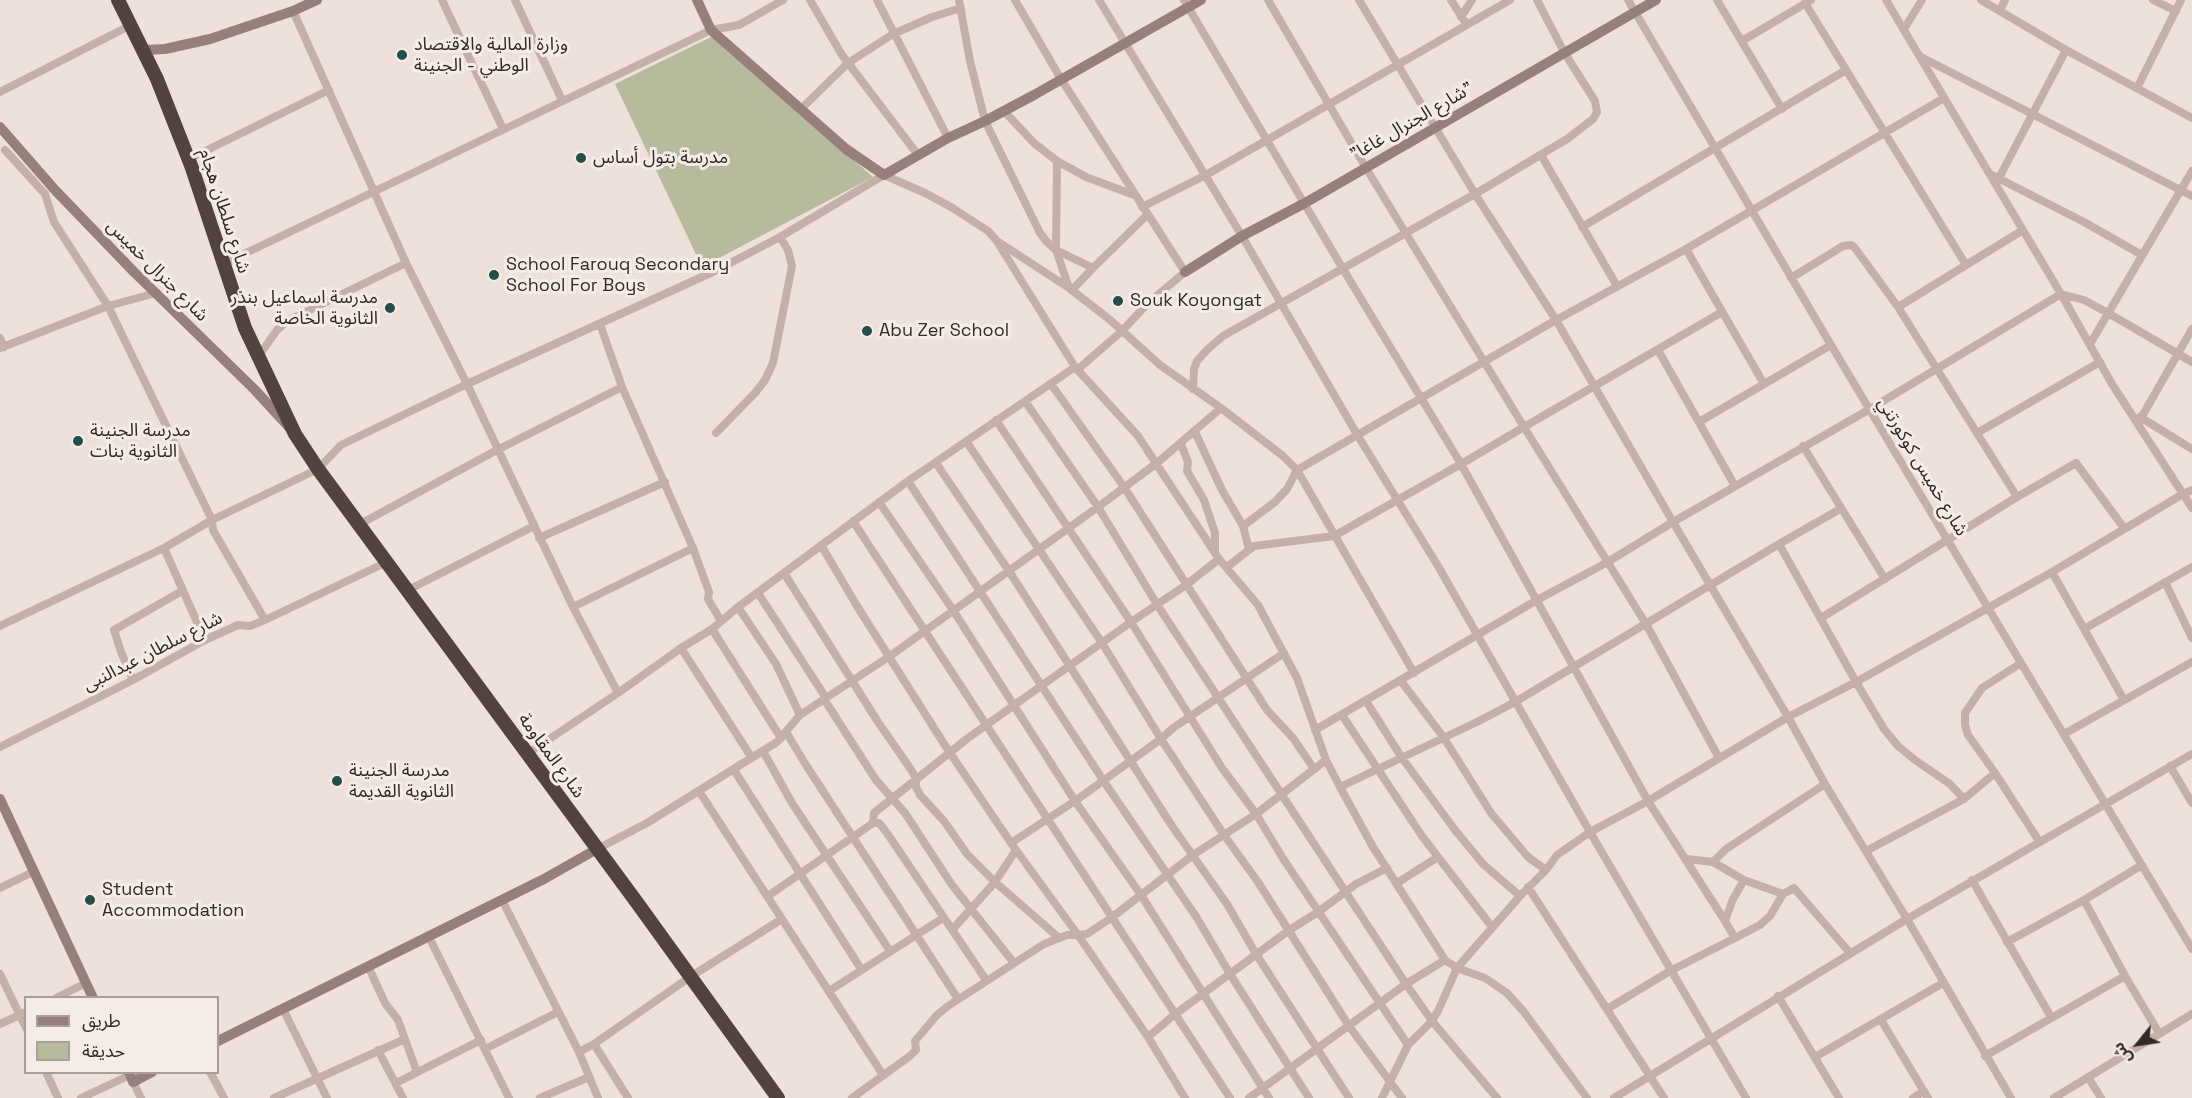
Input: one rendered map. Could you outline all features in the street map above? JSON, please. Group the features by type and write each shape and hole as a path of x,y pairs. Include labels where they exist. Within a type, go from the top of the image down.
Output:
{"highway":[{"name":"شارع سلطان هجام","path":"118,0 158,78 189,159 245,328 295,434"},
{"name":"شارع المقاومة","path":"295,434 318,469 778,1098"}],"main road":[{"path":"144,50 165,49 210,39 293,11 318,0"},
{"path":"698,0 711,30 846,149 884,175 948,138 986,122 1126,43 1186,4 1201,0"},
{"name":"\"شارع الجنرال غاغا\"","path":"1185,272 1242,236 1305,203 1656,0"},
{"name":"شارع جنرال خميس","path":"0,127 6,148 55,190 254,389 295,434"},
{"path":"0,799 92,996"},
{"path":"219,1041 502,900 597,849"}],"street":[{"path":"442,0 503,129"},
{"path":"514,0 562,100"},
{"path":"223,264 711,30 739,25 783,0"},
{"path":"810,0 848,63 918,155"},
{"path":"877,0 948,138"},
{"path":"526,754 712,629 738,607 908,481 996,420 1076,369 1122,331 1147,304 1185,272 1061,79 1015,0"},
{"path":"1099,0 1242,236 1746,1098"},
{"path":"1268,0 1366,168 1606,563 1646,624 1719,758"},
{"path":"1359,0 1434,128 1556,320 1825,784 2011,1098"},
{"path":"1451,0 1467,25"},
{"path":"1461,17 1472,0"},
{"path":"1142,207 1206,175 1510,0"},
{"path":"1193,389 1194,369 1201,355 1223,336 1475,194 1540,155 1593,119 1597,112 1595,101 1564,52 1538,0"},
{"name":"شارع خميس كوكورتني","path":"1628,0 1791,278 2142,865 2188,934 2192,949"},
{"path":"1718,0 1782,109"},
{"path":"1886,0 2125,404 2192,508"},
{"path":"1904,28 1922,0"},
{"path":"1981,0 2066,50 2192,118"},
{"path":"2000,10 2006,0"},
{"path":"2152,0 2176,11"},
{"path":"2137,88 2181,0"},
{"path":"1742,41 1808,2 1846,70 1966,265"},
{"path":"802,108 848,63 893,34 960,4 970,61 986,122 1040,233 1056,250 1093,268"},
{"path":"1186,4 1461,464 1648,801 1735,938"},
{"path":"293,11 406,263 467,384 573,607 618,693"},
{"path":"0,92 131,25"},
{"path":"1999,178 2066,50"},
{"path":"1920,56 2192,196"},
{"path":"1582,227 1846,70"},
{"path":"189,159 329,90"},
{"path":"1243,526 1275,502 1287,489 1297,470 1556,320 1686,249 1944,98"},
{"path":"1004,111 1034,142 1058,161 1086,177 1134,195"},
{"path":"6,148 45,194 54,222 108,306 212,520 213,530 265,620"},
{"path":"1540,155 1617,286"},
{"path":"1058,161 1056,250 1070,289"},
{"path":"2090,344 2192,171"},
{"path":"1989,173 2142,255"},
{"path":"0,626 164,548 212,520 318,469 341,445 467,384 715,271 780,237 884,175 938,199 988,231 997,241 1076,369 1124,420 1157,463 1217,555 1258,605 1302,691 1326,760 1340,787 1364,832 1446,960 1457,968 1485,978 1507,993 1524,1012 1587,1098"},
{"path":"1070,289 1147,215"},
{"path":"1898,308 2023,230"},
{"path":"716,433 755,393 765,380 773,363 792,266 788,250 780,237"},
{"path":"997,241 1070,289 1122,331 1146,354 1221,408 1283,456 1297,470 1414,673"},
{"path":"1791,278 1843,246 1851,245 1859,252 1898,308 2017,497"},
{"path":"1686,249 1764,384"},
{"path":"258,357 277,330 287,321 406,263"},
{"path":"0,338 2,347 108,306 156,293"},
{"path":"1315,730 1870,409 2061,294 2084,300 2192,362"},
{"path":"1227,567 1249,549 1259,545 1334,536 1722,312"},
{"path":"600,324 622,387 693,548 709,592 708,599 721,621"},
{"path":"2141,418 2192,329"},
{"path":"1699,422 1831,345"},
{"path":"1658,350 1735,486"},
{"path":"1977,433 2100,362"},
{"path":"1052,384 1124,487 1267,710 1293,738 1314,769"},
{"path":"360,524 497,450 622,387"},
{"path":"1025,401 1098,507 1158,606 1406,984 1432,1021 1497,1098"},
{"path":"2125,404 2141,418 2192,448"},
{"path":"597,849 699,791 763,751 784,735 800,715 890,656 1098,507 1181,444 1221,408"},
{"path":"996,420 1131,622 1222,768 1256,814 1318,912 1408,1044"},
{"path":"1195,432 1222,490 1243,526 1249,549"},
{"path":"966,441 1040,548 1161,739 1258,882 1350,1026 1402,1098"},
{"path":"1181,444 1188,462 1187,471 1204,500 1215,533 1217,555"},
{"path":"1803,446 1885,579"},
{"path":"936,463 1009,571 1172,826 1227,903 1256,954 1349,1098"},
{"path":"1821,618 2076,463 2124,528"},
{"path":"908,481 1103,780 1197,918 1309,1098"},
{"path":"539,538 665,482"},
{"path":"1382,1098 1408,1044 1432,1021 1457,968 1557,855 1590,832 1648,801 1788,717 1989,608 2192,490"},
{"path":"879,502 953,610 1075,801 1141,895 1269,1098"},
{"path":"1340,787 1515,702 1840,508"},
{"path":"853,521 1230,1098"},
{"path":"408,590 534,526"},
{"path":"1779,544 1884,729 1898,746 1950,784 1964,799"},
{"path":"821,545 950,753 1013,847 1148,1036 1185,1098"},
{"path":"164,548 205,640"},
{"path":"573,607 693,548"},
{"path":"873,823 874,813 916,779 986,725 1131,622 1158,606 1186,585 1217,555"},
{"name":"شارع سلطان عبدالنبى","path":"0,747 133,680 205,640 238,625 250,626 265,620 387,562"},
{"path":"2084,628 2192,567"},
{"path":"2052,572 2124,700"},
{"path":"784,573 916,779 916,787 920,795 944,821 967,854 995,882 1058,937"},
{"path":"2165,582 2192,638"},
{"path":"133,680 114,630 182,591"},
{"path":"758,593 876,780 894,798 952,885 1014,963"},
{"path":"738,607 776,664 800,715"},
{"path":"712,629 806,765 958,999"},
{"path":"681,648 752,758"},
{"path":"952,930 995,882 1013,847 1048,818 1284,653"},
{"path":"2064,734 2192,662"},
{"path":"2022,663 1982,688 1965,713 1965,725 1968,735 2039,841"},
{"path":"1401,681 1444,738 1491,813 1528,857 1546,870"},
{"path":"1366,701 1402,758 1472,851 1493,874 1520,896"},
{"path":"1342,715 1422,836 1492,927"},
{"path":"763,751 781,785 825,855 890,951"},
{"path":"1614,1098 1778,996 1972,880 2192,754"},
{"path":"852,1098 910,1056 916,1050 915,1041 927,1026 958,999 1058,937 1067,934 1087,934 1193,855 1256,814 1326,760"},
{"path":"2170,766 2192,802"},
{"path":"734,770 861,969"},
{"path":"1866,851 1964,799 1995,773"},
{"path":"1713,862 1726,849 1825,784"},
{"path":"699,791 883,1075"},
{"path":"768,896 876,822 882,826 986,980"},
{"path":"1397,883 1438,857"},
{"path":"1686,859 1713,862 1744,879 1783,894"},
{"path":"2007,942 2142,865"},
{"path":"1148,1036 1288,931 1356,884 1387,868"},
{"path":"0,888 33,872"},
{"path":"1725,921 1744,879"},
{"path":"1972,880 2051,1017"},
{"path":"1528,887 1664,1098"},
{"path":"1607,1009 1670,971 1760,925 1770,916 1783,894 1794,888 1850,953"},
{"path":"502,900 579,1052 598,1098"},
{"path":"2084,900 2125,976 2160,1033"},
{"path":"829,991 944,918"},
{"path":"579,1052 690,977 782,919"},
{"path":"428,935 509,1098"},
{"path":"1249,1098 1406,984 1446,960"},
{"path":"369,966 384,1003 398,1020 417,1072"},
{"path":"0,974 22,1013 0,1024"},
{"path":"1985,1056 2125,976"},
{"path":"60,996 86,983"},
{"path":"1815,1057 1943,983"},
{"path":"1778,996 1839,1098"},
{"path":"283,1009 327,1098"},
{"path":"485,1048 558,1012"},
{"path":"2054,1098 2192,1014"},
{"path":"1881,1020 1926,1095 1913,1098"},
{"path":"274,1098 405,1039"},
{"path":"396,1083 481,1040"},
{"path":"594,1044 628,1098"},
{"path":"378,1050 403,1098"},
{"path":"47,1074 58,1098"},
{"path":"211,1074 224,1098"},
{"path":"81,1098 131,1077 141,1098"},
{"path":"540,1098 589,1077"},
{"path":"2088,1077 2101,1098"}],"green space":[{"path":"713,36 873,177 702,267 615,84"}],"place":[{"name":"وزارة المالية والاقتصاد الوطني - الجنينة","path":"402,55"},
{"name":"مدرسة بتول أساس","path":"581,158"},
{"name":"School Farouq Secondary School For Boys","path":"494,275"},
{"name":"Souk Koyongat","path":"1118,301"},
{"name":"مدرسة اسماعيل بنذر الثانوية الخاصة","path":"390,308"},
{"name":"Abu Zer School","path":"867,331"},
{"name":"مدرسة الجنينة الثانوية بنات","path":"78,441"},
{"name":"مدرسة الجنينة الثانوية القديمة","path":"337,781"},
{"name":"Student Accommodation","path":"90,900"}]}
